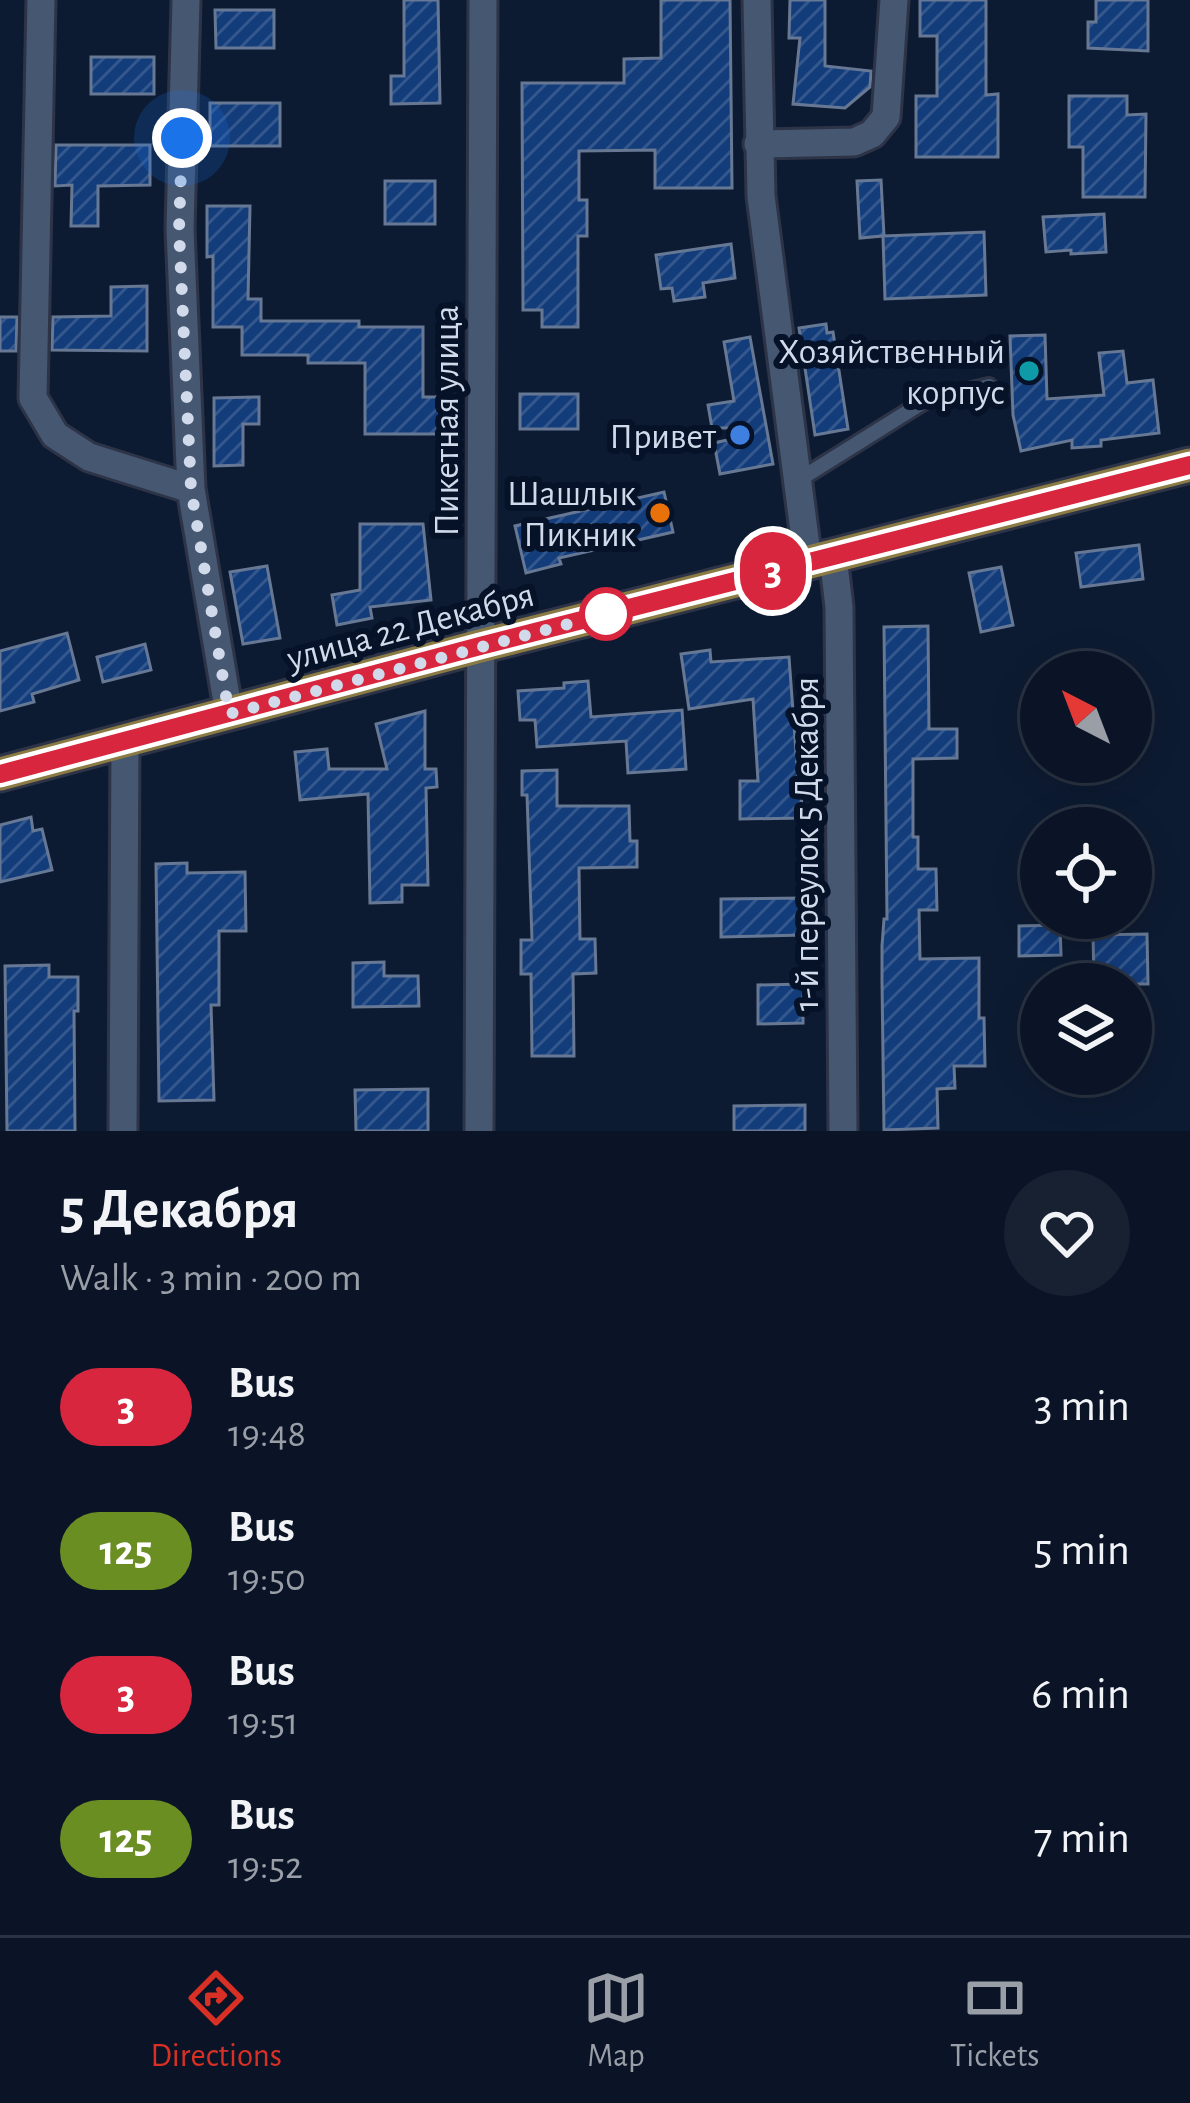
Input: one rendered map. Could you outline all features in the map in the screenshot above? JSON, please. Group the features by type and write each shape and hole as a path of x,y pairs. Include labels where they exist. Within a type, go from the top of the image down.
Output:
{"main road":[{"name":"улица 22 Декабря","path":"0,774 1190,465"}],"street":[{"path":"41,0 33,398 55,435 89,457 191,489"},
{"path":"186,0 179,230 191,489 229,714"},
{"name":"Пикетная улица","path":"478,1131 483,0"},
{"name":"1-й переулок 5 Декабря","path":"757,0 760,196 797,481 839,607 843,1131"},
{"path":"758,144 854,142 872,134 886,116 894,0"},
{"path":"123,1131 125,741"}],"lane":[{"path":"797,481 925,401 989,386"}],"building":[{"path":"404,0 438,0 440,103 391,104 391,76 404,76"},
{"path":"661,0 730,0 732,188 655,188 655,150 579,151 579,200 587,200 587,236 578,236 578,327 542,327 542,310 523,310 522,83 624,83 624,59 661,58"},
{"path":"790,0 825,0 825,66 871,71 870,87 845,108 793,104 800,38 789,38"},
{"path":"920,0 986,0 986,95 998,94 998,157 916,157 916,96 937,96 937,36 920,36"},
{"path":"1096,0 1148,0 1148,51 1088,48 1088,22 1096,22"},
{"path":"215,10 274,10 274,48 216,48"},
{"path":"91,57 154,57 154,94 91,94"},
{"path":"1069,96 1127,96 1127,115 1146,114 1145,197 1083,197 1083,147 1069,147"},
{"path":"210,103 280,103 280,146 210,146"},
{"path":"56,145 150,145 150,185 98,186 98,226 71,226 72,185 55,186"},
{"path":"881,180 884,236 984,232 986,295 885,299 883,236 860,238 857,181"},
{"path":"385,181 435,181 435,224 385,224"},
{"path":"207,206 250,206 248,299 261,299 261,321 359,321 359,327 423,327 423,397 439,397 439,434 365,434 365,363 308,363 308,355 242,355 242,327 213,327"},
{"path":"1104,214 1106,252 1046,252 1043,217"},
{"path":"731,244 735,278 703,283 705,297 674,301 672,288 661,289 656,255"},
{"path":"147,286 147,351 52,350 53,317 111,316 111,287"},
{"path":"0,317 17,317 16,351 0,351"},
{"path":"826,324 827,333 833,332 848,429 815,435 799,328"},
{"path":"1045,335 1047,399 1104,395 1099,353 1123,351 1127,383 1153,380 1159,433 1101,440 1101,446 1072,448 1072,440 1021,451 1013,415 1010,336"},
{"name":"Привет","path":"750,337 773,464 720,474 714,443 732,439 731,428 712,428 708,405 734,401 724,342"},
{"path":"520,394 578,394 578,429 520,429"},
{"path":"259,397 259,424 243,424 243,465 214,466 214,398"},
{"path":"664,492 673,532 559,558 561,564 526,573 515,526"},
{"path":"360,524 423,524 431,600 370,607 372,618 337,625 332,595 360,590"},
{"path":"1139,545 1143,579 1081,587 1076,553"},
{"path":"267,566 280,638 243,644 230,572"},
{"path":"1001,567 1013,625 981,632 969,573"},
{"path":"928,626 929,729 957,729 957,758 913,759 918,869 936,869 937,910 919,910 920,959 979,958 985,1066 954,1066 955,1088 937,1089 938,1128 884,1130 884,627"},
{"path":"67,633 79,680 32,694 34,702 0,711 0,651"},
{"path":"145,644 151,670 103,682 97,657"},
{"path":"710,650 711,662 789,657 802,818 740,819 740,781 758,781 753,699 689,709 681,654"},
{"path":"588,681 591,717 682,710 686,769 628,773 626,741 537,747 535,720 520,720 518,691"},
{"path":"425,711 425,769 436,769 437,787 426,788 428,885 402,885 402,902 370,903 368,794 300,800 295,752 327,749 329,769 387,769 376,724"},
{"path":"557,770 557,806 629,806 637,867 579,868 580,939 595,939 596,973 573,974 574,1056 532,1056 531,974 521,974 521,940 532,940 522,771"},
{"path":"31,817 33,831 42,829 52,870 0,882 0,825"},
{"path":"187,863 187,873 245,872 246,931 219,931 219,1005 211,1005 214,1100 159,1101 156,864"},
{"path":"803,898 803,935 721,937 721,899"},
{"path":"1019,926 1020,939 1060,939 1061,955 1019,956"},
{"path":"1093,939 1147,939 1148,963 1094,963"},
{"path":"384,962 384,976 418,976 419,1006 353,1007 353,963"},
{"path":"49,965 49,977 78,977 75,1131 7,1131 5,966"},
{"path":"803,984 803,1023 758,1024 758,985"},
{"path":"428,1089 428,1131 356,1131 355,1090"},
{"path":"805,1105 805,1131 734,1131 734,1106"}],"bus line":[{"name":"3","path":"0,774 1190,465"}],"place":[{"name":"Хозяйственный корпус","path":"1029,371"},
{"name":"Привет","path":"740,435"},
{"name":"Шашлык Пикник","path":"660,513"}],"route":[{"path":"182,138 179,230 191,489 229,714 606,614"}]}
